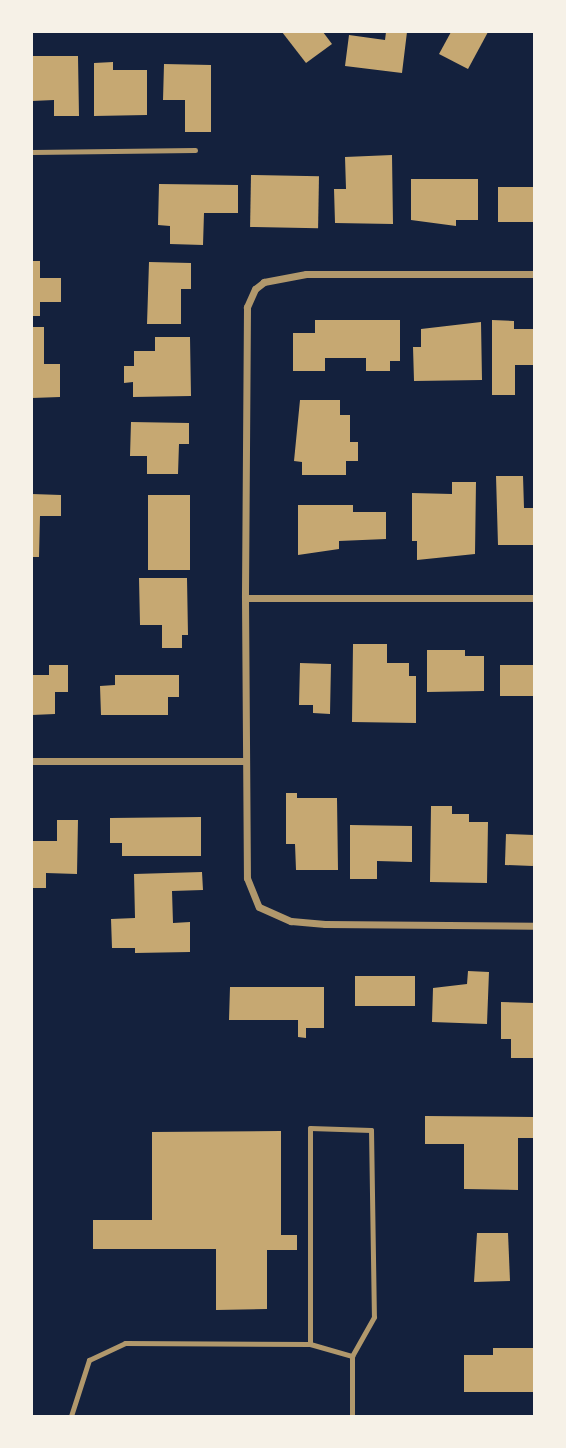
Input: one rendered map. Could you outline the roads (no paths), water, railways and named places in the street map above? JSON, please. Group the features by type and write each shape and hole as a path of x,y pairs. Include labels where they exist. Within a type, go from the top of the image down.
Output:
{"street":[{"path":"534,274 306,274 264,282 255,289 247,307 245,598 247,878 259,907 291,921 325,924 534,926"},
{"path":"245,598 534,598"},
{"path":"32,761 246,761"}],"lane":[{"path":"32,152 195,150"},
{"path":"310,1343 310,1128 371,1130 374,1317 352,1356 352,1416"},
{"path":"71,1416 89,1360 125,1343 310,1343 352,1356"}]}
